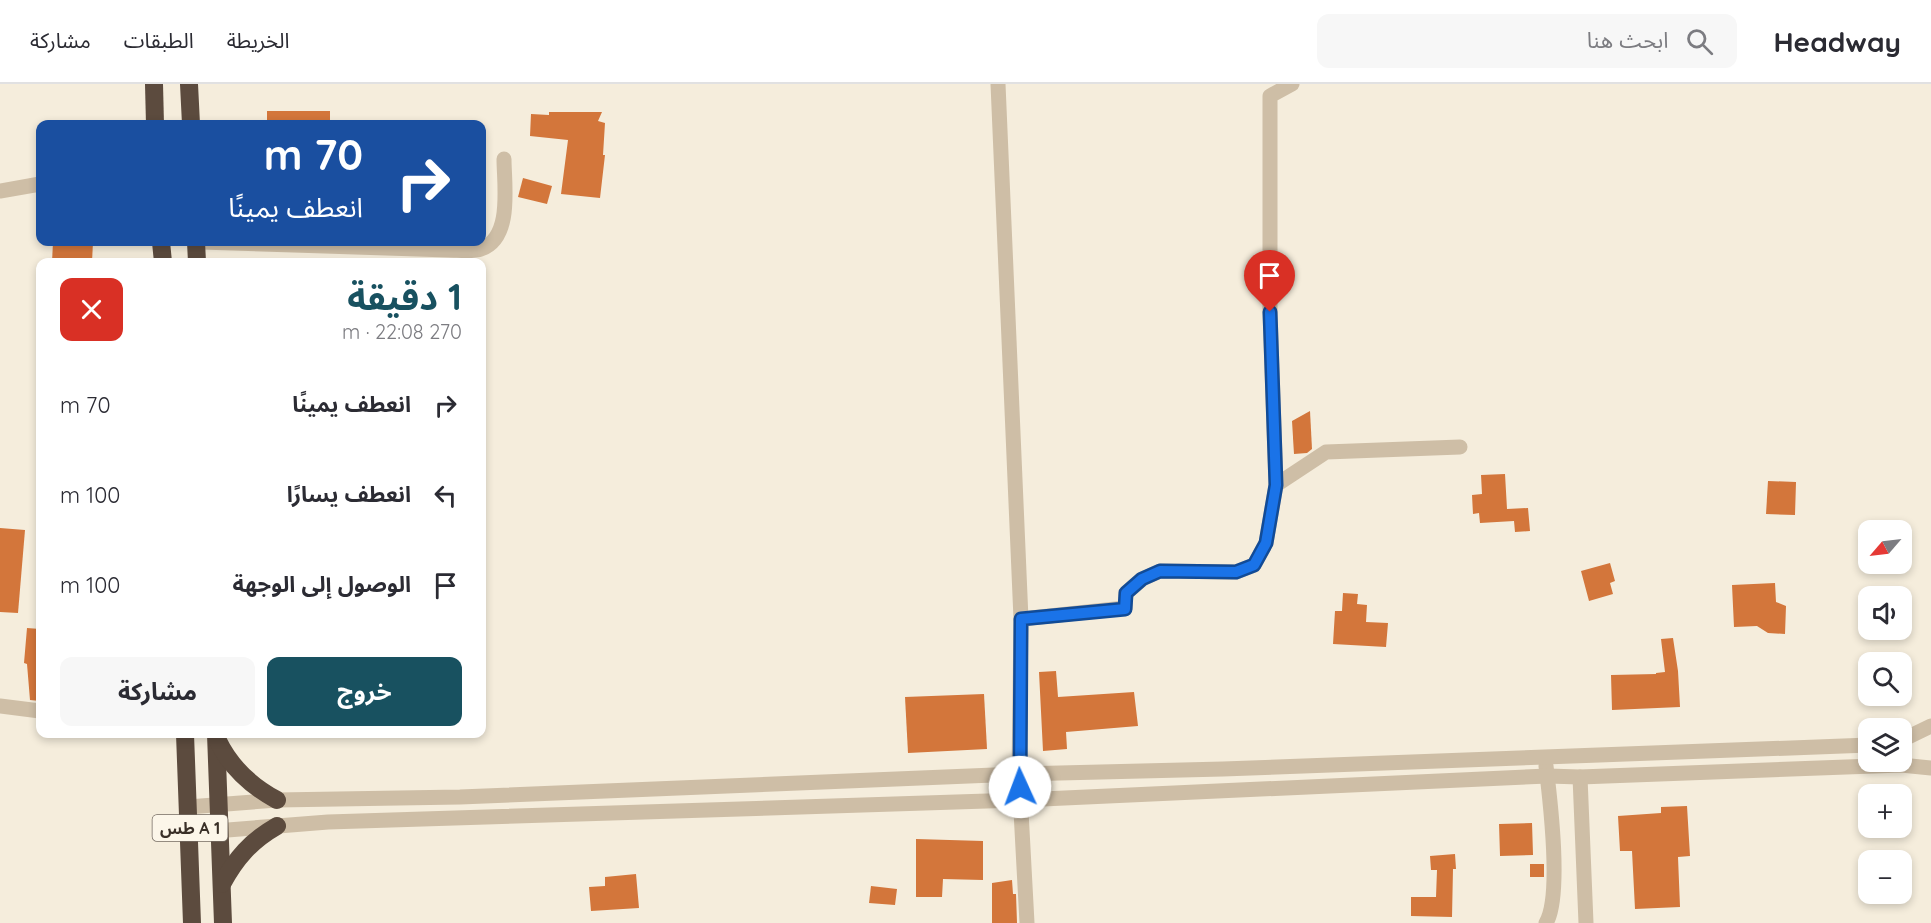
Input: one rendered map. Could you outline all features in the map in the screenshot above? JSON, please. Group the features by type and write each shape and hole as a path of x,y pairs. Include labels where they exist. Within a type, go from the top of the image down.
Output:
{"highway":[{"path":"154,84 155,120"},
{"path":"189,84 191,120"},
{"name":"طس A 1","path":"185,738 192,923"},
{"name":"طس A 1","path":"216,738 223,923"},
{"path":"217,738 226,756 240,774 251,784 277,800"},
{"path":"222,884 239,856 250,844 277,826"}],"street":[{"path":"998,84 1021,619 1019,774 1027,923"},
{"path":"1021,619 1125,609 1126,593 1142,579 1160,571 1236,572 1254,565 1266,543 1276,485 1270,312 1270,96 1292,84"},
{"path":"486,246 496,238 505,218 504,159"},
{"path":"0,191 36,185"},
{"path":"324,246 448,250 482,249 486,246"},
{"path":"1276,485 1326,452 1460,447"},
{"path":"0,705 36,710"},
{"path":"1912,735 1931,726"},
{"path":"189,807 277,800 460,797 1019,774 1858,745"},
{"path":"1744,750 1745,770"},
{"path":"1546,757 1554,875 1552,901 1546,923"},
{"path":"190,833 277,826 458,818 1021,800 1548,776 1580,777 1901,765 1931,768"},
{"path":"1238,790 1239,768"},
{"path":"1580,777 1586,923"},
{"path":"850,781 852,805"},
{"path":"458,818 460,797"}],"building":[{"path":"267,111 330,111 330,120 267,120"},
{"path":"549,112 602,112 598,121 605,123 603,155 605,155 600,198 561,194 568,140 530,136 531,114 549,115"},
{"path":"523,178 552,186 547,204 518,197"},
{"path":"53,246 93,246 92,258 52,258"},
{"path":"1310,411 1312,449 1307,453 1294,454 1292,421"},
{"path":"1505,474 1507,509 1528,508 1530,531 1515,532 1514,521 1480,523 1479,513 1473,514 1472,495 1482,494 1481,475"},
{"path":"1768,481 1796,482 1795,515 1766,514"},
{"path":"0,528 25,530 18,613 0,612"},
{"path":"1610,563 1615,581 1610,583 1613,594 1589,601 1581,571"},
{"path":"1775,583 1776,602 1786,606 1785,634 1768,633 1757,626 1734,627 1732,585"},
{"path":"1343,593 1358,594 1357,604 1367,605 1366,622 1388,623 1386,647 1333,644 1335,611 1342,611"},
{"path":"27,628 36,629 36,701 30,700 27,664 24,663"},
{"path":"1673,638 1680,707 1612,710 1611,675 1665,672 1661,639"},
{"path":"1056,671 1058,697 1134,692 1138,726 1066,732 1067,749 1043,751 1039,672"},
{"path":"984,694 987,749 908,753 905,697"},
{"path":"1687,806 1690,856 1678,857 1680,907 1635,909 1632,851 1620,851 1618,816 1661,813 1661,807"},
{"path":"1532,823 1533,855 1500,856 1499,824"},
{"path":"916,839 983,841 983,880 943,879 942,897 916,897"},
{"path":"1455,854 1452,917 1411,916 1411,897 1436,897 1437,870 1431,870 1430,856"},
{"path":"1530,864 1544,864 1544,877 1530,877"},
{"path":"636,874 639,908 591,911 589,887 605,886 605,877"},
{"path":"1012,880 1013,894 1016,894 1017,923 992,923 992,883"},
{"path":"871,886 897,889 895,905 869,903"}],"route":[{"path":"1020,787 1021,619 1125,609 1126,593 1142,579 1160,571 1236,572 1254,565 1266,543 1276,485 1270,312"}]}
